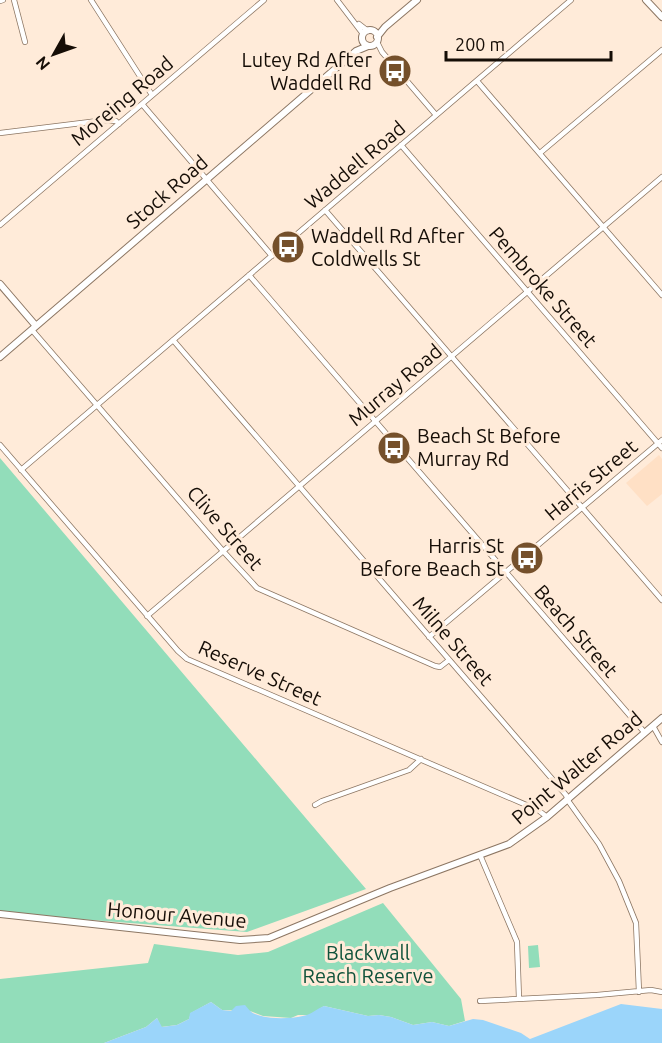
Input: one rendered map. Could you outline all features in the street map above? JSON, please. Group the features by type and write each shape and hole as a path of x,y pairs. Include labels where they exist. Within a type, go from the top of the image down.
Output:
{"street":[{"path":"15,0 25,42"},
{"path":"91,0 152,95"},
{"name":"Moreing Road","path":"0,225 264,0"},
{"path":"337,0 436,115"},
{"path":"373,43 385,27 417,0"},
{"name":"Waddell Road","path":"21,470 571,0"},
{"path":"646,0 662,17"},
{"path":"367,34 385,27"},
{"path":"367,34 373,43"},
{"name":"Stock Road","path":"356,51 367,34"},
{"name":"Stock Road","path":"0,357 356,51 373,43"},
{"path":"540,153 662,50"},
{"path":"477,81 662,295"},
{"path":"142,104 272,256"},
{"path":"0,133 106,120 116,121 119,124"},
{"name":"Pembroke Street","path":"401,145 661,443"},
{"name":"Murray Road","path":"147,616 662,177"},
{"path":"325,210 662,600"},
{"name":"Beach Street","path":"249,275 645,733"},
{"name":"Clive Street","path":"0,284 97,405 248,579 265,593 435,666 440,667 449,660"},
{"name":"Milne Street","path":"173,340 568,799 600,844 619,881 636,923 639,992"},
{"name":"Harris Street","path":"429,637 661,443"},
{"name":"Reserve Street","path":"0,445 147,616 187,659 538,810 547,817"},
{"name":"Point Walter Road","path":"480,855 518,839 547,817 662,718"},
{"path":"653,726 662,742"},
{"path":"315,806 322,801 409,770 421,759"},
{"path":"480,855 517,942 519,999"},
{"name":"Honour Avenue","path":"0,914 240,940 269,938 390,888 480,855"},
{"path":"480,1001 651,990 662,992"}],"shaded area":[{"path":"659,455 662,459 662,494 647,506 626,483"}],"green space":[{"path":"0,458 366,889 247,932 0,913"},
{"name":"Blackwall Reach Reserve","path":"383,903 461,999 465,1021 449,1026 432,1022 413,1025 391,1017 368,1016 324,1006 310,1015 298,1015 291,1018 263,1016 250,1011 222,1010 211,1002 191,1013 189,1019 177,1025 161,1027 157,1018 146,1027 104,1043 0,1043 0,979 148,963 154,944 238,955 268,952"},
{"path":"538,945 540,967 529,968 528,946"}],"water":[{"path":"211,1002 222,1010 231,1011 236,1006 245,1005 255,1014 274,1018 307,1015 324,1006 368,1016 391,1017 413,1025 432,1022 449,1026 473,1019 483,1020 521,1033 530,1039 621,1004 662,1009 662,1043 104,1043 146,1027 157,1018 162,1027 177,1025 189,1019 190,1013"}],"place":[{"name":"Lutey Rd After Waddell Rd","path":"395,71"},
{"name":"Waddell Rd After Coldwells St","path":"288,247"},
{"name":"Beach St Before Murray Rd","path":"394,448"},
{"name":"Harris St Before Beach St","path":"527,558"}]}
